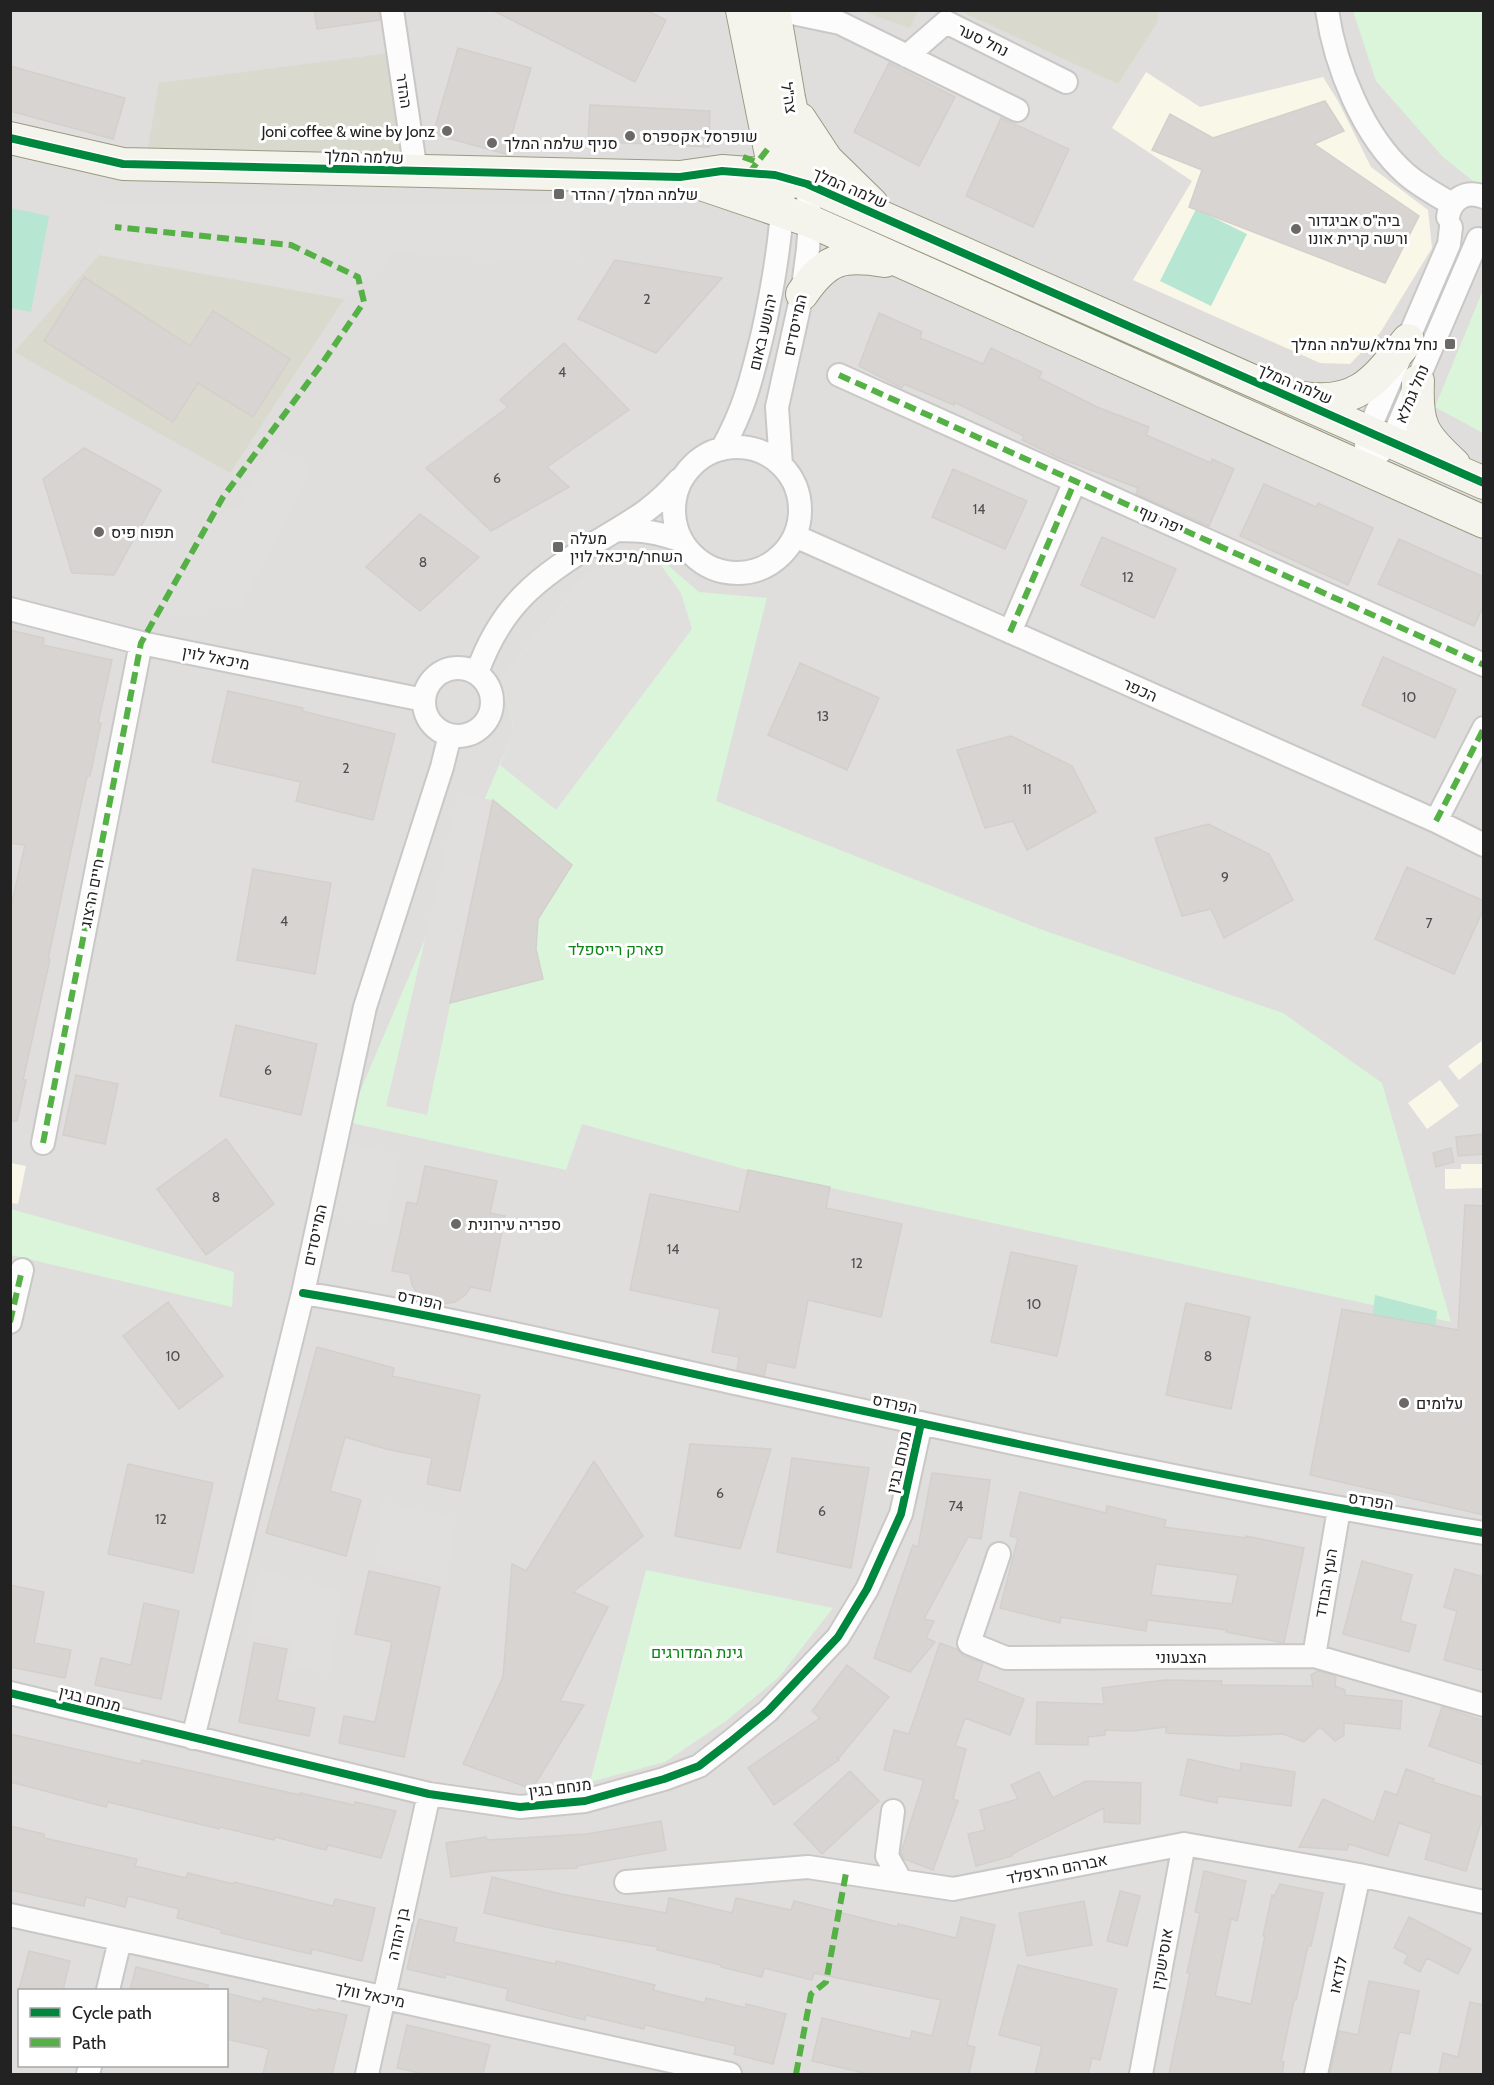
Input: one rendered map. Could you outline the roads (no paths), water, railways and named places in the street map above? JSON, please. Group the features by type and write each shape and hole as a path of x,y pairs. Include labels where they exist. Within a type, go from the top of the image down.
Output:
{"street":[{"name":"ההדר","path":"392,10 416,172"},
{"name":"צה\"ל","path":"742,10 776,175"},
{"name":"צה\"ל","path":"776,10 789,99 807,184"},
{"path":"776,10 840,23 1017,110"},
{"path":"1327,10 1342,72 1377,140 1407,175 1452,204 1464,195 1474,194 1484,197"},
{"name":"נחל סער","path":"907,56 946,22 1066,82"},
{"path":"789,99 827,160 867,201 899,224"},
{"path":"722,171 743,157 752,145 764,118"},
{"name":"שלמה המלך","path":"10,138 123,164 680,177 722,171 776,175 807,184 899,224 1475,479"},
{"name":"המייסדים","path":"776,175 796,215 808,249 802,294 777,407 781,465"},
{"name":"שלמה המלך","path":"680,177 796,215 1484,522"},
{"name":"המייסדים","path":"796,215 807,184"},
{"name":"נחל גמלא","path":"1380,437 1408,340 1449,244 1451,227 1448,213 1452,204"},
{"name":"יהושע באום","path":"722,449 737,422 750,385 774,281 796,215"},
{"path":"1451,227 1460,237 1469,240 1481,238"},
{"name":"נחל גמלא","path":"1363,468 1380,437 1418,381 1481,238"},
{"path":"802,294 822,269 837,260 858,258 912,265"},
{"path":"1283,394 1328,399 1347,396 1363,389 1376,379 1408,340"},
{"name":"יפה נוף","path":"839,375 1484,665"},
{"path":"1418,381 1417,408 1420,423 1434,445 1475,479"},
{"path":"477,673 492,636 517,601 578,553 650,510 664,498 690,467 710,453 734,447 759,451 781,465 796,486 801,511 795,536 778,559 766,567 738,574 724,572 699,561 682,541 676,526 674,511 675,495 690,467"},
{"path":"1010,632 1075,481"},
{"path":"615,530 643,530 682,541"},
{"name":"הכפר","path":"795,536 1436,821 1484,845"},
{"name":"מיכאל לוין","path":"10,609 141,643 424,700"},
{"name":"חיים הרצוג","path":"43,1143 141,643"},
{"path":"454,668 477,673 485,681 493,700 492,711 487,721 471,734 460,736 450,735 436,728 430,722 424,708 427,688 434,678 443,671 454,668"},
{"path":"1436,821 1484,728"},
{"name":"המייסדים","path":"193,1738 303,1293 365,1008 442,767 450,735"},
{"path":"10,1322 22,1270"},
{"name":"הפרדס","path":"303,1293 398,1309 921,1423 1339,1509 1484,1533"},
{"name":"מנחם בגין","path":"10,1693 429,1794 520,1807 585,1801 664,1779 699,1766 768,1711 838,1637 867,1589 901,1514 921,1423"},
{"name":"העץ הבודד","path":"1314,1656 1339,1509"},
{"name":"הצבעוני","path":"999,1554 969,1643 1006,1658 1314,1656 1484,1705"},
{"name":"בן יהודה","path":"367,2074 429,1794"},
{"path":"893,1811 888,1856 901,1881"},
{"name":"אברהם הרצפלד","path":"626,1882 808,1867 952,1889 1184,1844 1359,1875 1484,1902"},
{"name":"אוסישקין","path":"1141,2074 1184,1844"},
{"name":"לנדאו","path":"1316,2074 1359,1875"},
{"name":"מיכאל וולך","path":"10,1916 384,1998 647,2066 729,2074"},
{"path":"108,1989 120,1940"}],"place":[{"name":"Joni coffee & wine by Jonz","path":"447,131"},
{"name":"שופרסל אקספרס","path":"630,136"},
{"name":"סניף שלמה המלך","path":"492,143"},
{"name":"שלמה המלך / ההדר","path":"559,194"},
{"name":"ביה\"ס אביגדור ורשה קרית אונו","path":"1296,229"},
{"name":"נחל גמלא/שלמה המלך","path":"1450,344"},
{"name":"תפוח פיס","path":"99,532"},
{"name":"מעלה השחר/מיכאל לוין","path":"558,547"},
{"name":"ספריה עירונית","path":"456,1224"},
{"name":"עלומים","path":"1404,1403"}],"park label":[{"name":"פארק רייספלד","path":"616,949"},
{"name":"גינת המדורגים","path":"697,1652"}]}
